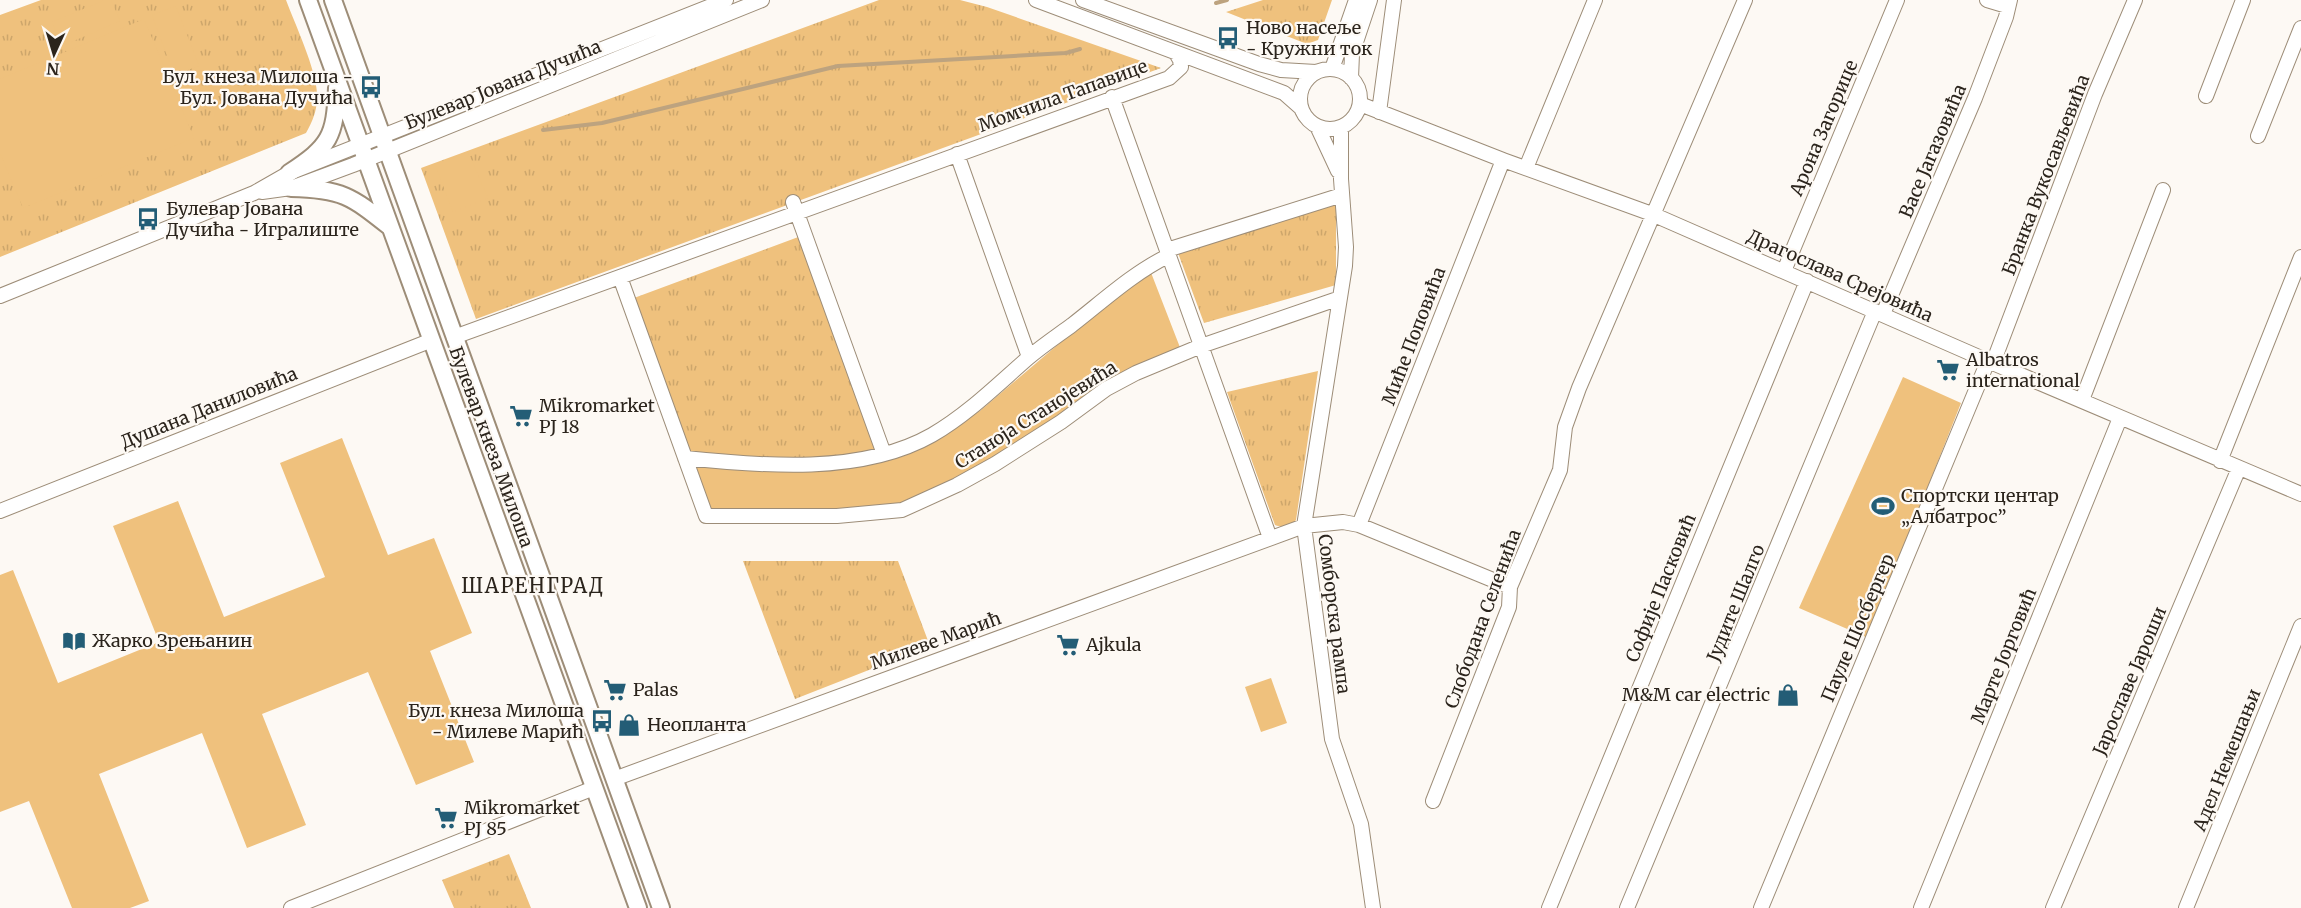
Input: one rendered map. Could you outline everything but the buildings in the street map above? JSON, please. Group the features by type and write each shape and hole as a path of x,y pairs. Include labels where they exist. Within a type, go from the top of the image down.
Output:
{"main road":[{"name":"Булевар кнеза Милоша","path":"308,0 638,908"},
{"name":"Булевар кнеза Милоша","path":"333,0 661,908"},
{"path":"290,181 325,145 331,134 334,123 337,78"},
{"path":"290,181 347,196 360,203 391,228"}],"street":[{"name":"Булевар Јована Дучића","path":"385,145 726,0"},
{"name":"Булевар Јована Дучића","path":"0,296 254,193 484,111 762,0"},
{"path":"1036,0 1284,93 1301,108 1310,122 1325,129 1341,127 1350,122 1360,105 1360,95 1346,73 1332,69 1316,72 1281,70 1258,64 1083,0"},
{"path":"1332,69 1356,0"},
{"path":"1351,78 1352,54 1370,0"},
{"path":"1378,112 1394,0"},
{"path":"1526,168 1595,0"},
{"name":"Слободана Селенића","path":"1433,801 1509,607 1510,587 1560,470 1566,427 1579,388 1745,0"},
{"name":"Арона Загорице","path":"1784,271 1897,0"},
{"path":"1987,0 2008,3"},
{"name":"Бранка Вукосављевића","path":"1991,362 2095,94 2135,0"},
{"path":"2206,96 2243,0"},
{"name":"Васе Јагазовића","path":"1879,312 1975,98 2006,17 2008,3"},
{"path":"2258,136 2301,28"},
{"path":"1176,53 1181,68 1176,71"},
{"name":"Момчила Тапавице","path":"454,337 620,276 795,207 957,154 1169,78 1176,71 1215,67"},
{"path":"1301,108 1300,91 1309,77 1316,72"},
{"path":"1112,97 1270,538"},
{"name":"Драгослава Срејовића","path":"1360,105 1652,214 2120,418 2301,494"},
{"name":"Сомборска рампа","path":"1317,126 1341,179"},
{"name":"Сомборска рампа","path":"1341,127 1341,179 1347,247 1304,526 1332,739 1361,824 1373,908"},
{"path":"957,154 1029,357"},
{"name":"Миће Поповића","path":"1359,525 1503,160"},
{"path":"2082,400 2163,190"},
{"path":"620,276 685,458 751,465 810,465 884,454 931,436 976,405 1029,357 1167,253 1342,195"},
{"path":"795,207 884,454"},
{"path":"2220,461 2301,257"},
{"name":"Софије Пасковић","path":"1549,908 1807,281"},
{"name":"Станоја Станојевића","path":"685,458 706,516 837,516 902,510 957,485 995,464 1061,422 1106,389 1136,373 1201,346 1340,298"},
{"name":"Јудите Шалго","path":"1627,908 1879,312"},
{"name":"Душана Даниловића","path":"0,511 432,340"},
{"name":"Пауле Шосбергер","path":"1761,908 1991,362"},
{"name":"Марте Јорговић","path":"1921,908 2120,418"},
{"name":"Јарославе Јароши","path":"2053,908 2239,468"},
{"name":"Милеве Марић","path":"614,778 1304,526 1343,522 1359,525 1510,587"},
{"name":"Адел Немешањи","path":"2186,908 2301,626"},
{"path":"291,908 594,788"}],"green space":[{"path":"41,0 286,0 316,83 317,104 311,124 306,133 0,257 0,15"},
{"path":"105,0 111,0 120,21 62,46 52,22"},
{"path":"879,0 960,0 987,7 1161,68 476,319 421,168"},
{"path":"1263,0 1332,0 1318,40 1307,44 1226,12"},
{"path":"176,6 199,66 174,75 152,15"},
{"path":"144,19 194,138 23,208 0,153 0,79"},
{"path":"468,152 488,198 453,212 435,164"},
{"path":"1336,201 1336,285 1204,323 1178,253"},
{"path":"801,236 878,450 809,460 751,460 689,453 634,298"},
{"path":"1150,270 1181,350 990,462 905,504 838,510 708,510 692,463 750,470 810,470 935,440 981,410 1095,313"},
{"path":"1318,371 1296,520 1284,527 1278,526 1275,525 1227,392"},
{"name":"Спортски центар „Албатрос”","path":"1903,377 1961,403 1868,638 1799,608"},
{"path":"342,438 388,555 434,538 472,633 430,651 474,762 416,785 368,672 262,714 306,825 247,848 202,733 99,774 149,901 130,908 72,908 29,801 0,812 0,575 13,570 58,683 159,642 113,526 178,501 224,617 325,577 280,463"},
{"path":"743,561 898,561 930,646 795,699"},
{"path":"1271,678 1287,723 1261,732 1245,687"},
{"path":"509,854 531,908 454,908 442,880"}],"waterway":[{"path":"1216,3 1227,0"},
{"path":"543,130 602,123 838,66 1066,53 1080,49"}],"place":[{"name":"Ново насеље - Кружни ток","path":"1228,38"},
{"name":"Бул. кнеза Милоша - Бул. Јована Дучића","path":"371,87"},
{"name":"Булевар Јована Дучића - Игралиште","path":"148,219"},
{"name":"Albatros international","path":"1948,370"},
{"name":"Mikromarket PJ 18","path":"521,416"},
{"name":"Спортски центар „Албатрос”","path":"1883,506"},
{"name":"Жарко Зрењанин","path":"74,641"},
{"name":"Ajkula","path":"1068,645"},
{"name":"Palas","path":"615,690"},
{"name":"M&M car electric","path":"1788,695"},
{"name":"Бул. кнеза Милоша - Милеве Марић","path":"602,721"},
{"name":"Неопланта","path":"629,725"},
{"name":"Mikromarket PJ 85","path":"446,818"}],"district":[{"name":"ШАРЕНГРАД","path":"533,586"}]}
